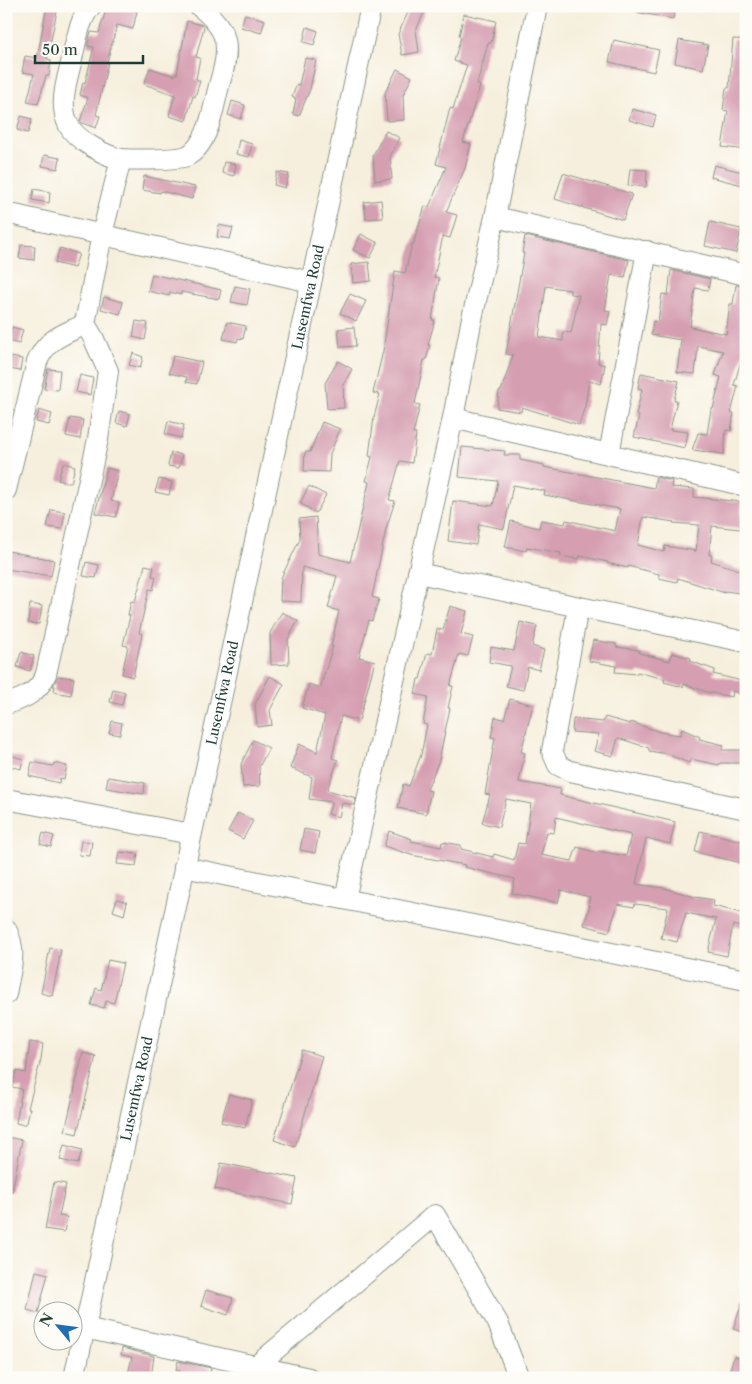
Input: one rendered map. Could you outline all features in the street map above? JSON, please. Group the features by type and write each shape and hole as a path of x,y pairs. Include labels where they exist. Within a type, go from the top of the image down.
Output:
{"street":[{"path":"91,6 79,30 65,90 64,110 69,126 78,137 90,146 121,159 187,156 196,150 203,138 223,73 227,47 223,33 215,19 199,6"},
{"name":"Lusemfwa Road","path":"74,1378 370,6"},
{"path":"344,899 453,418 471,322 495,217 537,6"},
{"path":"6,704 32,693 42,683 46,674 98,439 108,371 93,337 84,324 102,234 121,159"},
{"path":"6,213 310,282"},
{"path":"495,217 746,275"},
{"path":"609,454 647,251"},
{"path":"6,490 36,362 40,353 45,346 55,339 84,324"},
{"path":"453,418 745,484"},
{"path":"418,574 746,642"},
{"path":"578,608 552,751 558,765 570,771 746,810"},
{"path":"6,799 191,834"},
{"path":"184,867 746,980"},
{"path":"6,929 14,950 6,994"},
{"path":"242,1369 435,1215 498,1323 519,1378"},
{"path":"85,1328 242,1369 310,1378"}],"building":[{"path":"47,6 58,6 47,59 51,60 49,76 46,76 38,104 27,102 34,74 22,72 25,56 37,58"},
{"path":"107,6 117,6 137,11 133,29 117,25 96,115 100,116 96,128 80,121 88,98 80,95 94,47 87,46 90,35 91,32 99,33"},
{"path":"411,6 427,6 416,30 419,52 402,55 398,34"},
{"path":"636,6 676,6 673,19 636,12"},
{"path":"245,14 265,20 261,33 241,27"},
{"path":"464,14 496,21 491,43 488,43 477,84 480,86 463,142 471,144 465,168 446,212 457,215 450,238 443,236 434,277 439,278 432,320 435,320 415,404 420,405 413,434 416,434 412,463 400,461 389,500 395,501 386,529 372,597 379,599 372,621 369,620 359,657 375,661 359,721 341,716 332,758 338,760 327,790 356,798 354,805 342,803 339,817 328,814 332,802 309,799 312,777 290,768 299,744 317,752 325,715 302,708 309,684 320,688 333,646 331,646 339,611 328,608 337,576 302,567 301,602 280,601 281,578 300,539 299,519 316,517 318,554 350,562 369,482 366,481 372,457 369,456 374,417 380,394 373,393 383,351 395,271 405,273 412,244 425,206 429,207 446,167 436,164 450,108 453,109 467,65 454,61 461,37 459,36"},
{"path":"187,21 204,27 196,57 200,58 196,79 200,81 195,97 193,96 186,121 169,116 175,95 144,84 150,68 175,76 177,74"},
{"path":"307,27 318,31 314,45 303,42"},
{"path":"733,39 746,40 746,150 722,147 728,111 723,110 726,88 729,88"},
{"path":"614,40 659,50 654,72 609,62"},
{"path":"679,40 708,45 703,69 675,63"},
{"path":"305,58 316,60 310,89 299,116 293,114 296,99 292,97 297,84 299,85"},
{"path":"397,69 412,77 403,95 404,120 387,121 385,93"},
{"path":"232,101 245,105 241,119 228,115"},
{"path":"632,109 656,115 653,127 629,120"},
{"path":"21,116 32,119 28,133 17,130"},
{"path":"386,131 400,138 390,156 392,179 375,181 373,155"},
{"path":"239,140 252,144 249,157 236,154"},
{"path":"44,155 60,158 58,169 42,166"},
{"path":"224,162 236,164 234,176 222,173"},
{"path":"714,165 746,173 746,186 711,177"},
{"path":"630,169 647,170 646,187 628,185"},
{"path":"277,172 289,174 285,188 274,185"},
{"path":"563,173 632,194 623,220 555,199"},
{"path":"144,176 195,187 192,199 161,191 160,193 142,190"},
{"path":"34,189 50,192 49,203 32,200"},
{"path":"381,200 383,218 366,219 364,202"},
{"path":"710,222 741,229 736,253 705,246"},
{"path":"219,225 233,228 230,239 217,237"},
{"path":"361,234 378,243 370,258 353,250"},
{"path":"525,236 629,260 625,278 611,275 605,310 610,311 607,325 601,324 598,363 605,365 601,384 589,381 585,406 579,425 522,407 521,412 497,408 499,391 501,391 513,355 506,354 524,253 522,253","holes":["546,286 570,290 570,294 579,295 571,333 563,332 563,341 539,337"]},
{"path":"21,245 35,246 34,260 19,258"},
{"path":"60,248 79,254 74,268 55,263"},
{"path":"369,262 371,281 353,283 351,264"},
{"path":"671,270 710,279 708,290 695,288 690,327 726,334 730,304 733,304 736,285 746,287 742,331 746,332 746,355 743,354 734,385 738,386 731,413 734,413 731,431 726,430 724,454 692,450 698,433 707,434 711,409 713,409 721,377 715,375 723,351 698,346 695,374 677,372 681,340 651,335 653,321 658,322 662,294 668,295"},
{"path":"152,274 221,290 219,299 181,292 181,295 170,292 169,296 148,291"},
{"path":"235,286 250,289 247,305 231,302"},
{"path":"350,294 366,301 356,321 340,313"},
{"path":"104,297 123,302 120,314 101,309"},
{"path":"136,321 148,323 145,340 133,337"},
{"path":"227,322 246,326 243,339 238,338 237,342 223,339"},
{"path":"12,327 23,330 19,344 8,341"},
{"path":"354,327 356,346 340,347 338,329"},
{"path":"133,353 143,357 140,368 129,365"},
{"path":"173,356 202,362 197,384 186,382 187,377 169,373"},
{"path":"11,357 22,359 20,371 9,369"},
{"path":"338,361 352,369 343,385 344,408 327,409 325,383"},
{"path":"48,369 60,370 58,390 44,389"},
{"path":"641,373 679,381 670,430 688,432 685,448 634,437 639,416 636,415 642,389 638,388"},
{"path":"80,375 93,378 90,395 76,392"},
{"path":"39,410 52,414 49,425 36,422"},
{"path":"119,411 130,414 127,426 116,423"},
{"path":"70,418 83,420 80,439 66,436"},
{"path":"168,421 184,425 181,438 165,434"},
{"path":"322,422 340,429 330,454 329,472 304,471 305,452 310,452"},
{"path":"462,447 505,451 504,455 520,455 520,460 544,465 544,467 654,488 656,477 672,481 671,487 694,489 694,497 742,502 740,529 712,526 709,555 712,555 711,561 746,572 746,594 725,591 725,593 678,578 677,582 659,578 659,574 580,556 579,559 560,556 561,553 527,547 526,551 505,547 511,521 539,528 541,520 565,524 566,520 615,531 620,509 544,495 545,491 513,485 504,529 479,524 476,545 448,541 453,501 493,506 498,481 459,477","holes":["643,517 699,525 696,551 665,546 664,552 638,545"]},
{"path":"171,452 182,455 179,468 168,466"},
{"path":"63,463 75,466 71,483 58,480"},
{"path":"107,468 118,471 111,501 119,503 116,517 95,513"},
{"path":"159,479 172,482 169,495 155,492"},
{"path":"309,486 326,495 316,513 300,503"},
{"path":"51,510 65,512 62,529 47,527"},
{"path":"8,551 54,560 51,576 6,569"},
{"path":"86,562 99,565 96,578 83,576"},
{"path":"145,565 154,567 152,576 156,577 153,590 149,589 139,633 142,634 133,677 122,674 128,646 123,645 130,616 128,615 131,601 135,602"},
{"path":"30,604 42,606 39,624 28,623"},
{"path":"450,606 467,611 461,634 473,637 468,656 459,654 450,686 453,686 448,708 450,708 439,760 427,790 431,791 426,814 398,808 403,784 409,786 421,755 427,725 423,724 428,697 415,694 418,679 420,679 427,653 432,654 437,629 443,630"},
{"path":"282,612 298,621 288,639 289,664 271,665 270,633"},
{"path":"520,622 537,626 532,646 544,650 539,670 528,667 523,690 506,686 511,666 489,662 491,647 514,651"},
{"path":"593,640 616,644 616,647 639,650 639,653 670,661 672,653 691,658 690,661 715,670 713,674 746,682 746,697 733,691 732,697 707,692 684,684 683,687 664,682 665,679 637,672 637,674 615,672 616,666 589,661"},
{"path":"21,652 34,656 30,671 17,667"},
{"path":"58,676 74,678 71,695 54,692 55,686 53,686"},
{"path":"270,676 284,684 270,710 272,725 257,727 255,704"},
{"path":"113,689 125,692 122,705 110,702"},
{"path":"510,699 533,705 521,752 525,753 519,782 561,789 560,795 675,822 670,844 646,838 636,884 664,888 695,897 714,900 713,906 746,914 746,928 733,925 727,956 708,952 716,919 686,913 677,942 661,938 668,908 635,904 634,907 618,904 609,932 584,925 590,905 588,905 590,897 561,890 558,903 512,893 515,879 464,867 465,865 411,855 384,846 389,831 412,839 411,841 441,847 442,842 461,845 461,849 493,857 494,854 514,860 518,843 525,844 531,804 506,799 499,827 482,823 490,795 485,794 495,738 491,737 495,717 504,719","holes":["556,817 631,835 626,856 598,851 597,853 577,847 572,861 541,855 547,832 554,833"]},
{"path":"605,717 630,724 631,722 660,732 680,735 682,729 700,737 699,739 724,745 722,750 746,750 746,763 720,763 719,765 691,759 689,763 667,754 649,751 649,748 618,738 613,756 594,751 599,734 572,732 573,719 603,722"},
{"path":"112,721 122,723 120,735 109,733"},
{"path":"253,740 269,748 259,767 260,786 243,787 241,764"},
{"path":"6,754 23,759 21,769 6,765"},
{"path":"32,762 53,766 54,763 67,766 64,779 60,778 59,783 29,776"},
{"path":"108,777 145,783 144,794 106,788"},
{"path":"238,813 253,821 243,839 228,831"},
{"path":"304,829 319,832 315,853 300,850"},
{"path":"700,831 746,842 746,864 695,852"},
{"path":"43,833 54,836 51,847 40,844"},
{"path":"81,841 92,842 90,856 79,855"},
{"path":"119,852 138,854 136,866 117,864"},
{"path":"117,899 127,902 124,915 113,911"},
{"path":"50,948 61,950 52,996 41,993"},
{"path":"108,960 123,963 114,1003 106,1001 104,1008 91,1005 96,988 101,990"},
{"path":"30,1042 43,1044 28,1108 30,1108 27,1123 24,1125 16,1123 22,1089 12,1087 16,1071 26,1073"},
{"path":"302,1050 322,1056 295,1147 274,1140"},
{"path":"83,1053 96,1056 77,1134 65,1131"},
{"path":"229,1094 252,1100 245,1128 221,1122"},
{"path":"6,1137 22,1140 12,1192 6,1191"},
{"path":"64,1145 82,1150 78,1164 60,1160"},
{"path":"221,1163 297,1178 292,1204 215,1189"},
{"path":"54,1182 66,1184 59,1216 67,1217 64,1232 45,1229"},
{"path":"36,1271 48,1274 41,1302 32,1302 32,1311 27,1310"},
{"path":"206,1290 233,1298 228,1315 201,1306"},
{"path":"744,1298 746,1298 746,1333 733,1329"},
{"path":"122,1348 154,1356 151,1378 127,1378 132,1357 121,1355"},
{"path":"734,1356 746,1360 746,1378 729,1373"},
{"path":"178,1361 211,1368 209,1378 179,1378 180,1371 176,1370"}]}
